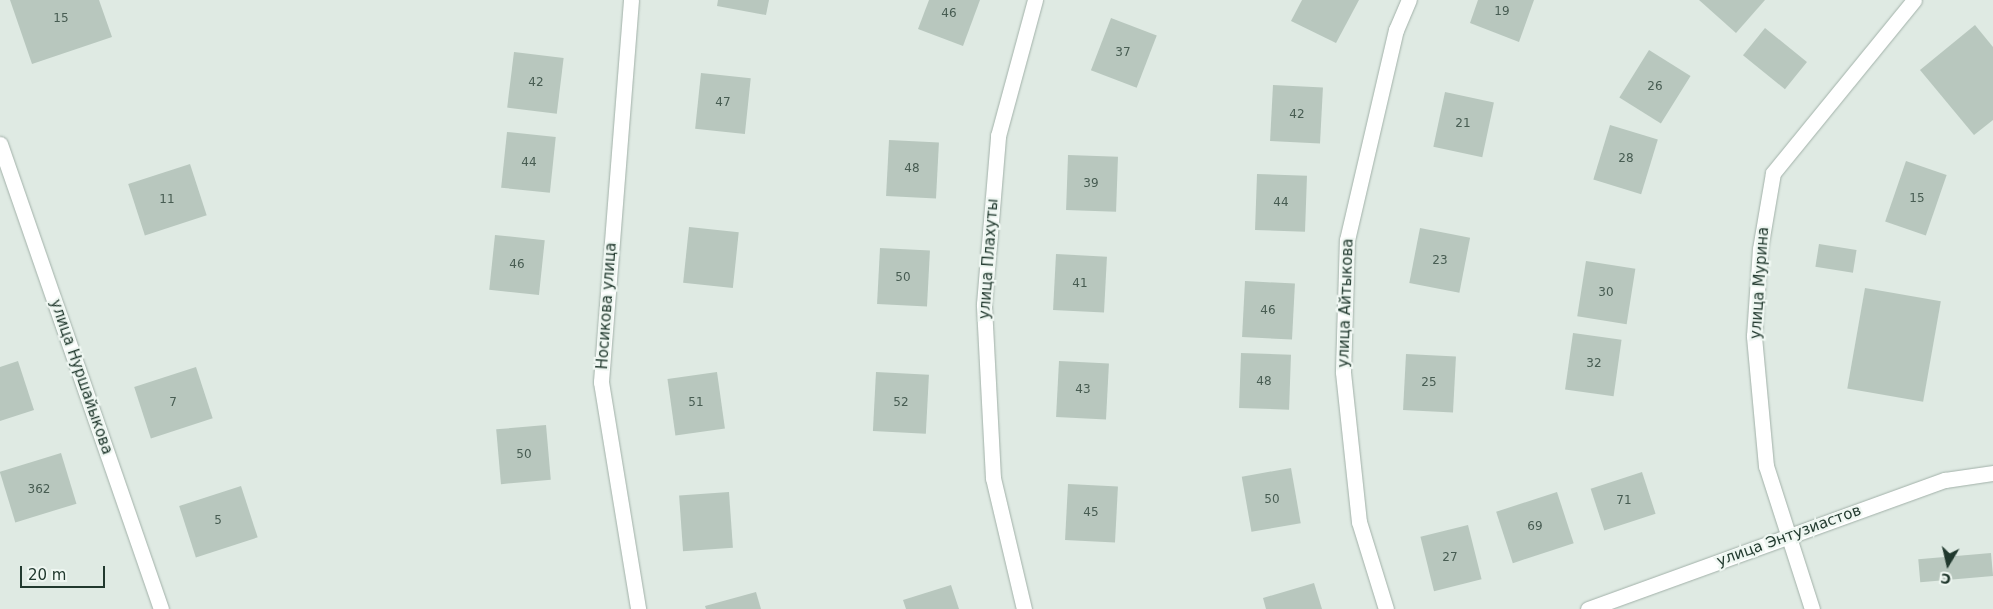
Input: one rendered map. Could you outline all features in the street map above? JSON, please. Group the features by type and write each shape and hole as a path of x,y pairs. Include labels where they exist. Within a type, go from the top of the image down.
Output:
{"street":[{"name":"Носикова улица","path":"631,0 601,382 638,609"},
{"name":"улица Плахуты","path":"1024,609 993,478 984,304 998,136 1035,0"},
{"name":"улица Айтыкова","path":"1386,609 1359,522 1343,372 1347,240 1396,30 1409,0"},
{"name":"улица Мурина","path":"1812,609 1766,466 1754,336 1760,249 1773,173 1914,0"},
{"name":"улица Нуршайыкова","path":"0,144 161,609"},
{"name":"улица Энтузиастов","path":"1588,609 1945,480 1993,473"}],"building":[{"path":"10,0 99,0 112,37 32,64"},
{"path":"718,0 769,0 766,15 717,6"},
{"path":"929,0 980,0 963,46 918,29"},
{"path":"1302,0 1359,0 1336,43 1291,21"},
{"path":"1478,0 1534,0 1519,42 1470,23"},
{"path":"1699,0 1765,0 1736,33"},
{"path":"1111,18 1157,36 1137,88 1091,70"},
{"path":"1975,25 1993,47 1993,120 1974,135 1920,70"},
{"path":"1765,28 1807,62 1785,89 1743,55"},
{"path":"1649,50 1691,76 1661,123 1619,97"},
{"path":"514,52 564,58 557,114 507,108"},
{"path":"701,73 751,78 745,134 695,129"},
{"path":"1273,85 1323,88 1320,144 1270,141"},
{"path":"1445,92 1494,102 1482,157 1433,147"},
{"path":"1610,125 1658,140 1641,194 1593,180"},
{"path":"507,132 556,137 550,193 501,188"},
{"path":"889,140 939,143 936,199 886,196"},
{"path":"1068,155 1118,157 1116,212 1066,210"},
{"path":"1906,161 1947,175 1926,236 1885,222"},
{"path":"190,164 207,215 145,235 128,184"},
{"path":"1257,174 1307,176 1305,232 1255,230"},
{"path":"689,227 739,232 733,288 683,283"},
{"path":"1420,228 1470,238 1459,293 1409,283"},
{"path":"495,235 545,240 539,295 489,290"},
{"path":"1819,244 1857,250 1853,273 1815,267"},
{"path":"880,248 930,251 927,307 877,304"},
{"path":"1056,254 1107,257 1104,313 1053,310"},
{"path":"1586,261 1635,269 1627,324 1577,316"},
{"path":"1245,281 1295,284 1292,340 1242,337"},
{"path":"1865,288 1941,301 1923,402 1847,388"},
{"path":"1573,333 1622,340 1614,396 1565,389"},
{"path":"1241,353 1291,355 1289,410 1239,408"},
{"path":"1406,354 1456,357 1453,413 1403,410"},
{"path":"18,361 34,410 0,421 0,367"},
{"path":"1059,361 1109,364 1106,420 1056,417"},
{"path":"196,367 213,418 151,438 134,387"},
{"path":"717,372 725,428 675,435 667,379"},
{"path":"876,372 929,375 926,434 873,431"},
{"path":"546,425 551,480 501,484 496,429"},
{"path":"61,453 76,504 15,522 0,472"},
{"path":"1291,468 1301,523 1251,532 1242,477"},
{"path":"1642,472 1656,514 1604,531 1591,489"},
{"path":"1068,484 1118,487 1115,543 1065,540"},
{"path":"241,486 258,537 196,557 179,506"},
{"path":"729,492 733,548 683,551 679,495"},
{"path":"1557,492 1574,543 1513,563 1496,512"},
{"path":"1468,525 1482,579 1434,591 1420,537"},
{"path":"1991,553 1993,576 1920,582 1918,559"},
{"path":"1314,583 1322,609 1266,609 1263,598"},
{"path":"951,585 959,609 906,609 903,600"},
{"path":"756,592 761,609 706,609 705,606"}]}
